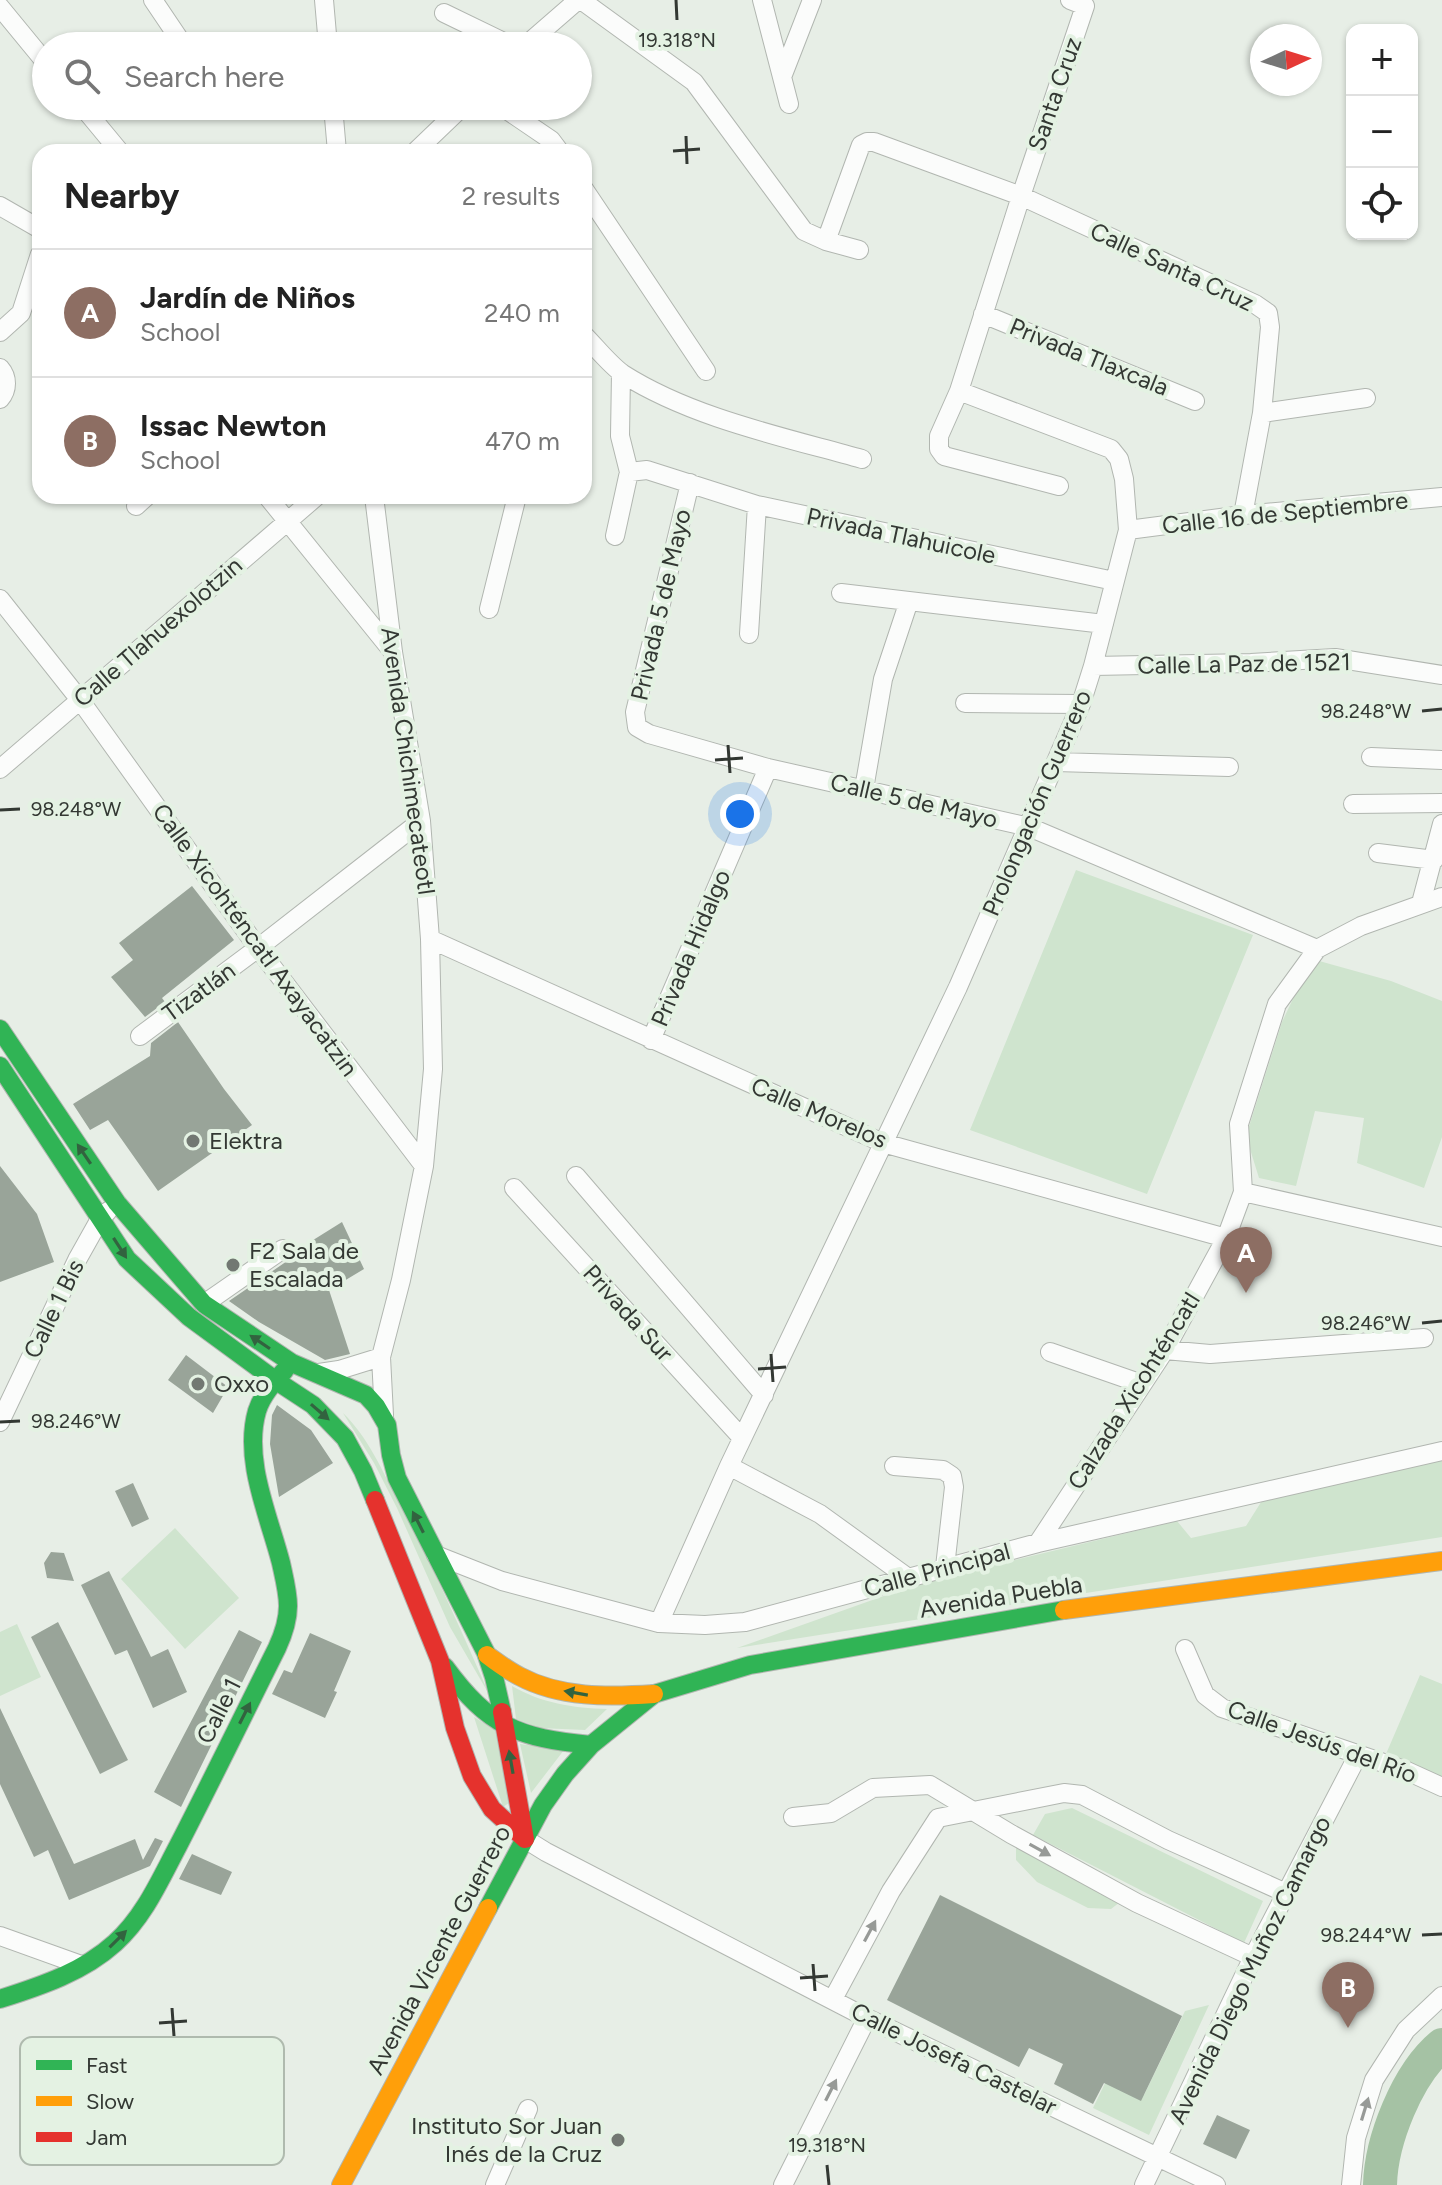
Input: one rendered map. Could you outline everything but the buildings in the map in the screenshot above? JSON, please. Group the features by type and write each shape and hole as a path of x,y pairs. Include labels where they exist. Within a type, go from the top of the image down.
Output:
{"main road":[{"path":"0,1029 117,1203 204,1304 292,1363 359,1390 376,1403 384,1415 389,1427 395,1474 487,1655 497,1687 525,1839"},
{"path":"0,1066 127,1259 189,1317 313,1405 345,1438 356,1456 404,1568 440,1661 455,1728 472,1776 492,1809 525,1839"},
{"name":"Calle 1","path":"0,1999 46,1985 101,1954 137,1919 190,1824 284,1633 288,1612 286,1587 262,1495 253,1430 257,1409 275,1380 292,1363"},
{"path":"356,1456 390,1441"},
{"name":"Avenida Puebla","path":"591,1745 654,1694 750,1665 1158,1596 1442,1561"},
{"path":"487,1655 521,1677 553,1688 586,1695 620,1697 654,1694"},
{"path":"440,1661 468,1697 483,1712 505,1726 561,1743 591,1745"},
{"name":"Avenida Vicente Guerrero","path":"341,2185 543,1805 591,1745"}],"street":[{"path":"153,0 175,32"},
{"path":"324,0 327,32"},
{"path":"542,32 580,0 694,82 804,231 859,250"},
{"path":"762,0 789,104"},
{"path":"782,77 812,0"},
{"name":"Santa Cruz","path":"1021,196 1085,6 1070,0"},
{"path":"0,7 32,46"},
{"path":"444,13 483,32"},
{"path":"93,120 112,144"},
{"path":"334,120 336,144"},
{"path":"423,144 448,120"},
{"path":"522,120 554,144"},
{"path":"826,241 861,145 867,142 1021,196 959,391 939,436 939,449 944,456 1059,486"},
{"name":"Calle Santa Cruz","path":"1021,196 1255,304 1268,313 1270,327 1262,413 1243,515"},
{"path":"592,201 706,371"},
{"path":"0,206 32,224"},
{"path":"0,332 21,313 32,279"},
{"name":"Privada Tlaxcala","path":"983,314 1195,401"},
{"path":"592,343 621,373 716,418 862,459"},
{"path":"0,368 5,374 6,388 0,399"},
{"path":"615,536 629,472 620,436 621,373"},
{"name":"Prolongación Guerrero","path":"659,1623 742,1438 958,987 1029,827 1081,704 1128,530 1124,479 1119,459 1111,449 959,391"},
{"path":"1262,413 1366,398"},
{"name":"Privada Tlahuicole","path":"629,472 647,470 757,505 1114,581"},
{"name":"Privada 5 de Mayo","path":"637,727 635,712 690,483"},
{"name":"Calle 16 de Septiembre","path":"1128,530 1243,515 1442,497"},
{"path":"273,504 393,652"},
{"name":"Calle Tlahuexolotzin","path":"0,769 308,504"},
{"name":"Avenida Chichimecateotl","path":"375,504 393,652 421,821 430,939 433,1069 424,1166 401,1280 381,1357 384,1415"},
{"path":"489,609 515,504"},
{"path":"749,634 757,505"},
{"path":"841,593 1104,624"},
{"name":"Calle Xicohténcatl Axayacatzin","path":"0,599 80,700 258,948 424,1166"},
{"path":"864,789 883,679 909,601"},
{"name":"Calle La Paz de 1521","path":"1093,666 1335,658 1442,675"},
{"path":"965,703 1081,704"},
{"name":"Calle 5 de Mayo","path":"637,727 649,734 768,768 1029,827 1317,949"},
{"path":"1371,757 1442,760"},
{"path":"1056,762 1229,767"},
{"name":"Privada Hidalgo","path":"651,1040 768,768"},
{"path":"1353,804 1442,803"},
{"name":"Tizatlán","path":"140,1036 421,821"},
{"path":"1421,903 1442,824"},
{"path":"1378,853 1434,860"},
{"path":"1442,897 1361,926 1317,949 1277,1004 1239,1124 1243,1192 1442,1237"},
{"name":"Calle Morelos","path":"430,939 883,1143 1226,1238"},
{"path":"576,1176 764,1395"},
{"name":"Privada Sur","path":"514,1188 742,1438"},
{"name":"Calzada Xicohténcatl","path":"1038,1543 1165,1350 1226,1238 1243,1192"},
{"name":"Calle 1 Bis","path":"0,1422 77,1260 100,1219 117,1203"},
{"path":"204,1304 283,1249"},
{"path":"1165,1350 1210,1354 1424,1338"},
{"path":"1050,1352 1142,1384"},
{"path":"315,1374 381,1357"},
{"name":"Calle Principal","path":"436,1555 502,1581 659,1623 705,1625 745,1622 1038,1543 1442,1451"},
{"path":"729,1466 820,1514 907,1577"},
{"path":"894,1466 943,1470 952,1476 954,1487 945,1567"},
{"name":"Calle Jesús del Río","path":"1185,1649 1205,1695 1222,1708 1407,1771 1442,1787"},
{"name":"Avenida Diego Muñoz Camargo","path":"1144,2185 1253,1957 1358,1755"},
{"path":"793,1817 831,1813 873,1788 930,1785 972,1812 1137,1903 1253,1957"},
{"path":"833,1999 891,1891 938,1818 1064,1793 1082,1795 1168,1840 1286,1893"},
{"name":"Calle Josefa Castelar","path":"525,1839 867,2018 1216,2185"},
{"path":"0,1936 81,1965"},
{"path":"1351,2185 1356,2138 1374,2080 1406,2030 1442,1996"},
{"path":"783,2185 867,2018"},
{"path":"495,2185 528,2109"}],"green space":[{"path":"1076,870 1253,935 1147,1194 970,1130"},
{"path":"1312,959 1391,981 1442,1001 1442,1137 1424,1188 1357,1163 1364,1118 1315,1111 1296,1186 1259,1178 1246,1136 1282,1022"},
{"path":"343,1413 367,1443 380,1466 434,1573 490,1696 450,1627 374,1463"},
{"path":"1442,1458 1442,1537 737,1648 923,1582 1177,1521 1191,1538 1246,1526 1263,1499"},
{"path":"175,1528 239,1598 185,1649 121,1579"},
{"path":"17,1624 41,1677 0,1696 0,1632"},
{"path":"1420,1675 1442,1684 1442,1778 1386,1754"},
{"path":"512,1686 558,1704 607,1709 585,1730 539,1728 516,1719"},
{"path":"474,1717 495,1730 509,1803 503,1807"},
{"path":"520,1744 564,1750 531,1793"},
{"path":"1072,1808 1263,1901 1244,1943 1033,1835 1045,1814"},
{"path":"1016,1841 1124,1899 1111,1909 1088,1908 1037,1882 1016,1860"},
{"path":"1209,2005 1149,2135 1093,2108 1108,2077 1144,2095 1185,2011"}],"waterway":[{"path":"1380,2185 1385,2149 1398,2109 1418,2073 1442,2045"}],"traffic: fast":[{"path":"0,1029 117,1203 204,1304 292,1363 366,1395 376,1406 387,1425 397,1478 486,1653 502,1712"},
{"path":"0,1066 127,1259 189,1317 313,1405 345,1438 375,1500"},
{"path":"0,1999 75,1970 103,1953 135,1922 165,1872 277,1648 288,1612 287,1595 259,1488 253,1449 257,1411 285,1370"},
{"path":"488,1908 543,1805 565,1774 591,1745 654,1694 750,1665 1064,1610"},
{"path":"445,1667 476,1704 507,1726 544,1738 591,1745"}],"traffic: slow":[{"path":"1064,1610 1442,1561"},
{"path":"487,1655 519,1676 551,1689 602,1695 654,1694"},
{"path":"341,2185 488,1908"}],"traffic: jam":[{"path":"375,1500 440,1661 455,1728 472,1776 492,1809 525,1839"},
{"path":"502,1712 525,1839"}],"place":[{"name":"Elektra","path":"193,1141"},
{"name":"F2 Sala de Escalada","path":"233,1265"},
{"name":"Jardín de Niños","path":"1246,1293"},
{"name":"Oxxo","path":"198,1384"},
{"name":"Issac Newton","path":"1348,2028"},
{"name":"Instituto Sor Juan Inés de la Cruz","path":"618,2140"}]}
